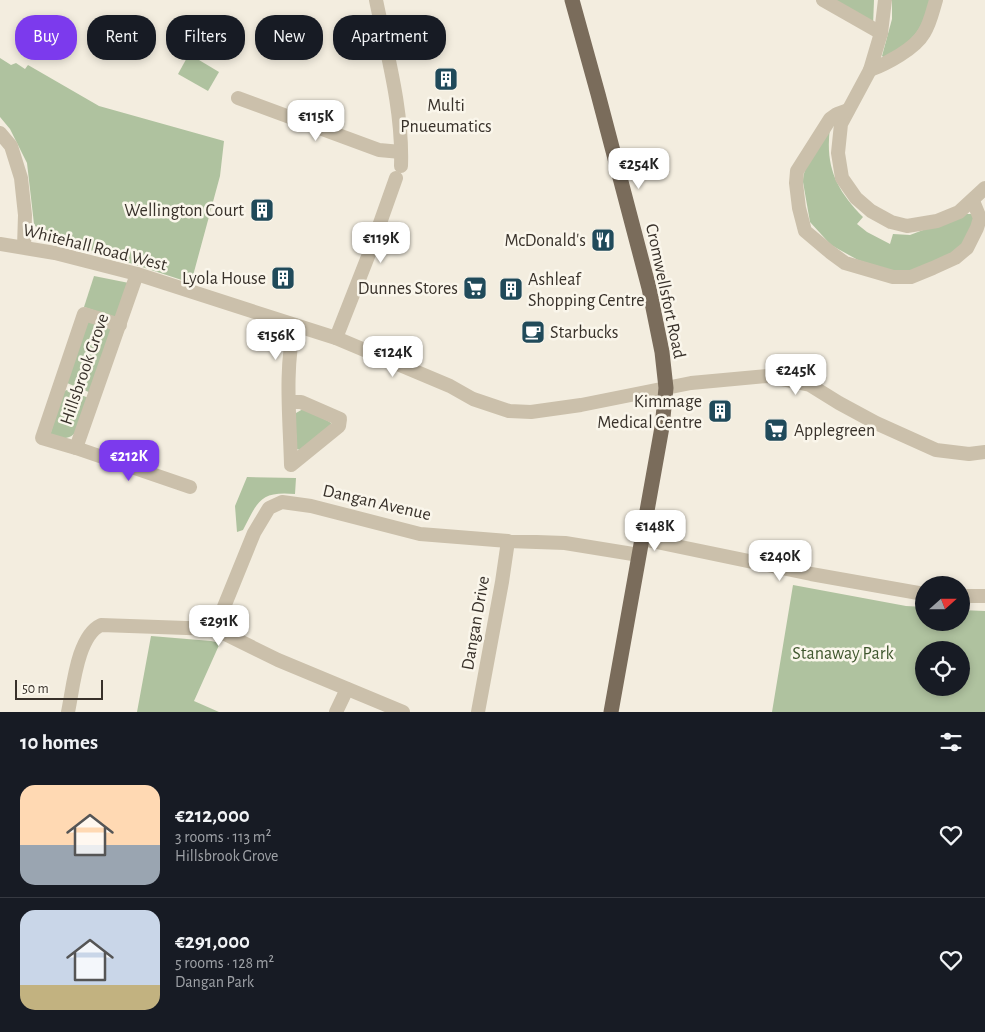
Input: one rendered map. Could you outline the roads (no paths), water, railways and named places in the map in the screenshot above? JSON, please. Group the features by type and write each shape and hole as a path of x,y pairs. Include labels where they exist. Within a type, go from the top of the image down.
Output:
{"main road":[{"name":"Cromwellsfort Road","path":"572,0 649,288 662,352 666,388 662,427 611,712"}],"street":[{"path":"336,338 399,172 401,152 393,78 376,0"},
{"path":"823,0 881,33"},
{"path":"885,0 881,33 870,70 841,124 838,153 842,178 856,198 871,211 891,222 907,226 937,221 959,212 985,188"},
{"path":"870,70 902,54 924,34 936,0"},
{"path":"238,98 379,150 401,152"},
{"path":"848,110 830,119 797,171 796,177 799,208 805,231 845,263 893,278 911,277 955,258 967,248 977,228 980,218 973,201"},
{"path":"0,133 11,146 21,178 25,215 24,247"},
{"name":"Whitehall Road West","path":"0,244 79,258 137,274 336,338 450,386 474,399 509,411 531,412 581,405 691,383 767,376 810,385 876,423 936,450 969,454 985,452"},
{"name":"Hillsbrook Grove","path":"137,274 76,448 190,487"},
{"path":"76,448 42,438 84,314 120,325"},
{"path":"289,402 301,402 340,419 340,426 291,465 289,402 291,344 295,325"},
{"name":"Dangan Avenue","path":"214,629 254,534 269,508 282,502 310,506 420,534 508,541 565,543 639,555"},
{"path":"642,539 819,576 915,592"},
{"name":"Dangan Drive","path":"478,712 508,541"},
{"path":"970,596 985,596"},
{"path":"68,712 80,653 95,628 101,625 214,629 278,660 403,712"},
{"path":"336,712 346,689"}],"place":[{"name":"Multi Pnueumatics","path":"446,79"},
{"name":"Wellington Court","path":"262,210"},
{"name":"McDonald's","path":"603,240"},
{"name":"Lyola House","path":"283,278"},
{"name":"Dunnes Stores","path":"475,288"},
{"name":"Ashleaf Shopping Centre","path":"511,289"},
{"name":"Starbucks","path":"533,332"},
{"name":"Kimmage Medical Centre","path":"720,411"},
{"name":"Applegreen","path":"776,430"}],"park label":[{"name":"Stanaway Park","path":"843,653"}]}
